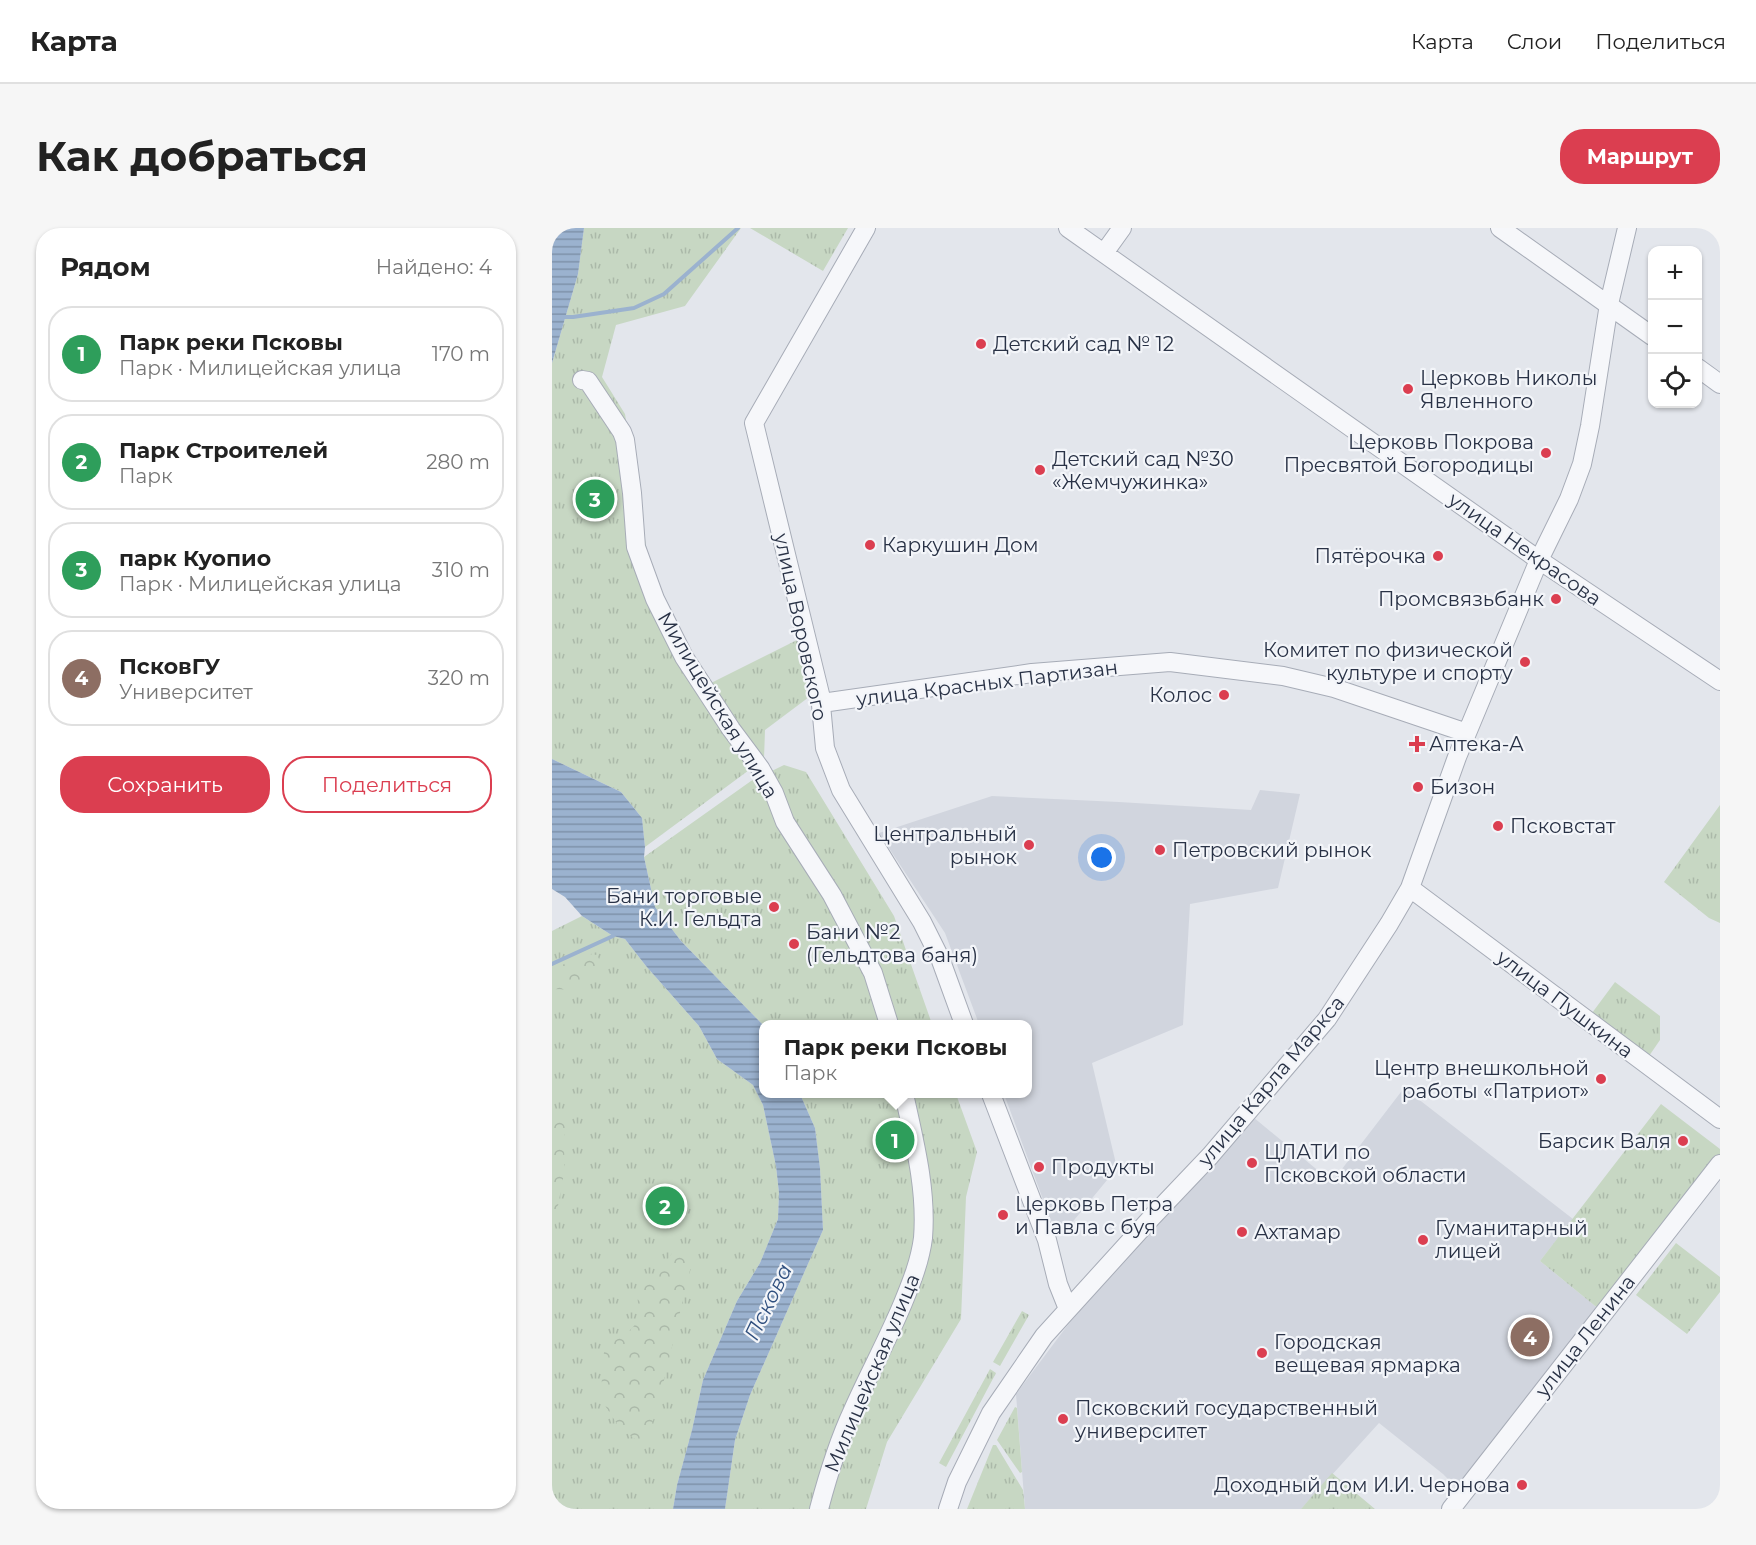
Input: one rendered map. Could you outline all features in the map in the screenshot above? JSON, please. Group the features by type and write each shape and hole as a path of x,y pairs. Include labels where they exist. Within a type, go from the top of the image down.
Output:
{"street":[{"name":"улица Воровского","path":"866,228 754,423 822,703 825,748 841,790 922,922 940,958 963,1020"},
{"name":"улица Некрасова","path":"1068,228 1539,560 1720,681"},
{"path":"1104,253 1122,228"},
{"path":"1500,228 1648,332"},
{"name":"улица Карла Маркса","path":"948,1509 957,1482 991,1413 1044,1336 1210,1156 1327,1019 1410,888 1467,733 1539,560 1569,499 1582,464 1609,304 1627,228"},
{"path":"1702,371 1720,384"},
{"name":"Милицейская улица","path":"582,380 588,381 622,432 632,493 636,547 655,599 684,657 731,729 760,768 774,792 785,822 832,896 873,973 888,1020"},
{"name":"улица Красных Партизан","path":"822,703 1032,673 1170,662 1283,676 1334,688 1467,733"},
{"name":"улица Пушкина","path":"1410,888 1720,1119"},
{"name":"Милицейская улица","path":"819,1509 852,1411 892,1328 916,1271 922,1240 923,1203 905,1098"},
{"path":"993,1098 1047,1240 1058,1284 1068,1310"},
{"name":"улица Ленина","path":"1451,1509 1720,1164"}],"shaded area":[{"path":"1260,790 1300,794 1278,888 1190,904 1183,1025 1092,1063 1117,1168 1070,1225 1051,1221 1005,1098 1032,1098 1032,1020 978,1020 945,933 879,833 992,796 1251,810"},
{"path":"1404,1088 1573,1219 1540,1261 1600,1310 1456,1487 1379,1423 1301,1509 1025,1509 1016,1394 1067,1326 1141,1238 1253,1117 1332,1182"}],"green space":[{"path":"584,228 741,228 685,306 616,325 602,377 625,414 652,583 707,685 801,638 813,694 765,730 764,759 645,847 642,818 621,792 552,759 552,363 578,274"},
{"path":"750,228 848,228 823,271"},
{"path":"784,765 806,772 894,916 931,1020 759,1021 681,941 655,907 644,857 751,781"},
{"path":"1720,805 1720,923 1709,918 1664,882"},
{"path":"582,916 613,936 625,939 699,1026 717,1059 753,1085 763,1105 776,1166 779,1193 778,1219 760,1263 737,1301 703,1380 673,1509 552,1509 552,931"},
{"path":"597,955 600,961 595,977 579,987 552,989 552,971 578,956"},
{"path":"1615,982 1660,1016 1660,1040 1649,1056 1592,1013"},
{"path":"802,1098 957,1098 977,1152 966,1197 961,1319 887,1442 866,1509 725,1509 735,1440 750,1395 823,1230 820,1168 815,1128"},
{"path":"1661,1104 1720,1149 1720,1158 1600,1310 1540,1261"},
{"path":"552,1111 565,1114 564,1173 552,1234"},
{"path":"1676,1243 1720,1277 1720,1292 1687,1334 1636,1295"},
{"path":"672,1253 684,1253 691,1266 658,1406 647,1438 641,1441 619,1427 604,1404 601,1391 604,1352 613,1341 625,1335 634,1326 637,1320 640,1286 661,1270"},
{"path":"1022,1311 1029,1315 1000,1366 993,1362"},
{"path":"990,1369 996,1373 946,1467 939,1463"},
{"path":"1015,1407 1017,1408 1022,1472 1020,1473 997,1440"},
{"path":"993,1445 996,1445 1023,1490 1025,1509 967,1509"},
{"path":"1332,1473 1375,1509 1301,1509"}],"water":[{"path":"552,228 584,228 578,274 552,363"},
{"name":"Пскова","path":"552,759 621,792 642,818 644,857 655,907 681,941 759,1021 759,1097 753,1085 717,1059 699,1026 625,939 613,936 582,916 565,897 552,889"},
{"name":"Пскова","path":"760,1098 802,1098 815,1128 820,1168 823,1230 750,1395 735,1440 725,1509 673,1509 703,1380 737,1301 760,1263 778,1219 779,1193 776,1166"}],"waterway":[{"path":"552,317 573,317 634,308 664,294 738,228"},
{"path":"552,964 613,936"}],"place":[{"name":"Детский сад № 12","path":"981,344"},
{"name":"Церковь Николы Явленного","path":"1408,389"},
{"name":"Церковь Покрова Пресвятой Богородицы","path":"1546,453"},
{"name":"Детский сад №30 «Жемчужинка»","path":"1040,470"},
{"name":"парк Куопио","path":"595,499"},
{"name":"Каркушин Дом","path":"870,545"},
{"name":"Пятёрочка","path":"1438,556"},
{"name":"Промсвязьбанк","path":"1556,599"},
{"name":"Комитет по физической культуре и спорту","path":"1525,662"},
{"name":"Колос","path":"1224,695"},
{"name":"Аптека-А","path":"1417,744"},
{"name":"Бизон","path":"1418,787"},
{"name":"Псковстат","path":"1498,826"},
{"name":"Центральный рынок","path":"1029,845"},
{"name":"Петровский рынок","path":"1160,850"},
{"name":"Бани торговые К.И. Гельдта","path":"774,907"},
{"name":"Бани №2 (Гельдтова баня)","path":"794,944"},
{"name":"Центр внешкольной работы «Патриот»","path":"1601,1079"},
{"name":"Парк реки Псковы","path":"895,1140"},
{"name":"Барсик Валя","path":"1683,1141"},
{"name":"ЦЛАТИ по Псковской области","path":"1252,1163"},
{"name":"Продукты","path":"1039,1167"},
{"name":"Парк Строителей","path":"665,1206"},
{"name":"Церковь Петра и Павла с буя","path":"1003,1215"},
{"name":"Ахтамар","path":"1242,1232"},
{"name":"Гуманитарный лицей","path":"1423,1240"},
{"name":"ПсковГУ","path":"1530,1337"},
{"name":"Городская вещевая ярмарка","path":"1262,1353"},
{"name":"Псковский государственный университет","path":"1063,1419"},
{"name":"Доходный дом И.И. Чернова","path":"1522,1485"}]}
